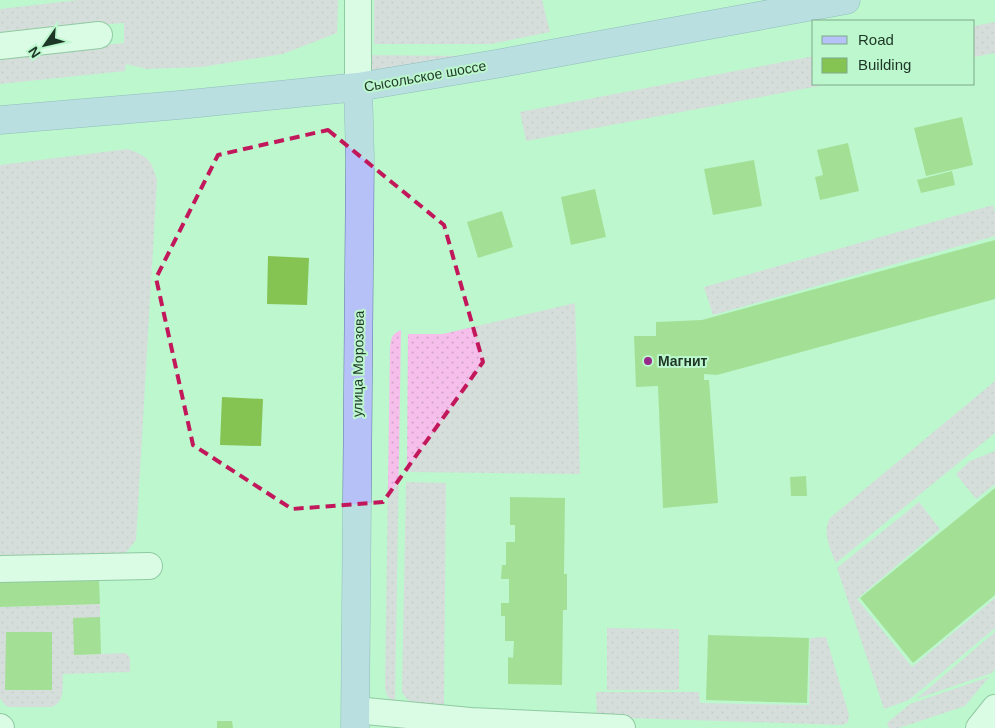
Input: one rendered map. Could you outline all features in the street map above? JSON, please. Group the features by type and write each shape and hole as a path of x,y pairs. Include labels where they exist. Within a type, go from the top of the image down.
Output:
{"main road":[{"name":"Сысольское шоссе","path":"0,120 358,87 496,64 846,0"},
{"name":"улица Морозова","path":"355,719 360,158 358,87"}],"street":[{"name":"улица Морозова","path":"358,0 358,87"},
{"path":"0,46 99,35"},
{"path":"0,569 149,566"},
{"path":"979,728 995,708"},
{"path":"355,719 470,721 622,728"}],"highlighted area":[{"path":"328,130 444,225 483,362 383,502 292,509 193,445 156,278 218,155"}],"shaded area":[{"path":"78,0 338,0 337,33 283,54 202,67 147,69 126,64 125,71 0,84 0,56 124,43 124,23 0,32 0,9"},
{"path":"374,0 542,0 550,32 491,44 374,44"},
{"path":"995,22 995,53 975,57 975,26"},
{"path":"365,55 470,56 365,72"},
{"path":"812,56 812,85 825,85 526,141 520,112"},
{"path":"128,149 148,160 153,167 157,180 136,540 125,554 0,559 0,165"},
{"path":"993,205 995,236 713,315 704,287"},
{"path":"575,303 580,474 407,472 408,334 443,334"},
{"path":"401,330 395,703 387,696 385,686 390,348 392,337"},
{"path":"995,381 995,433 836,563 827,535 830,518"},
{"path":"995,451 995,484 976,499 956,474 970,461"},
{"path":"406,482 446,483 444,707 415,705 402,692"},
{"path":"919,502 940,529 857,599 912,667 995,598 995,628 909,700 884,709 837,568"},
{"path":"100,604 100,617 74,655 126,653 130,658 130,672 63,674 61,697 52,707 9,707 5,705 0,698 0,607"},
{"path":"607,628 679,629 679,690 607,690"},
{"path":"995,632 995,669 992,673 916,699"},
{"path":"826,637 849,715 848,722 843,725 597,717 596,692 699,692 700,703 809,705 810,638"},
{"path":"989,677 965,706 899,728 889,728 887,723 910,704"}],"building":[{"path":"962,117 973,165 926,176 914,128"},
{"path":"848,143 859,191 820,200 815,177 823,175 817,150"},
{"path":"754,160 762,206 713,215 704,169"},
{"path":"952,171 955,185 921,193 917,180"},
{"path":"595,189 606,237 571,245 561,197"},
{"path":"502,211 513,247 478,258 467,222"},
{"path":"995,240 995,299 717,375 704,374 704,380 709,380 718,503 663,508 658,386 636,387 634,336 656,336 656,322 702,320"},
{"path":"268,256 309,258 307,305 267,304"},
{"path":"222,397 263,399 261,446 220,445"},
{"path":"806,476 807,496 791,496 790,477"},
{"path":"995,488 995,595 913,663 860,598"},
{"path":"510,497 565,498 564,574 567,574 567,610 563,610 562,685 508,684 508,657 513,658 514,641 505,641 505,616 501,616 501,603 509,603 509,579 501,579 502,565 506,565 506,542 515,542 515,525 510,525"},
{"path":"99,579 100,604 0,607 0,582"},
{"path":"100,617 101,654 74,655 73,618"},
{"path":"6,632 52,632 52,690 5,690"},
{"path":"708,635 809,638 807,703 706,700"},
{"path":"217,721 232,721 233,728 217,728"}],"place":[{"name":"Магнит","path":"648,361"}]}
